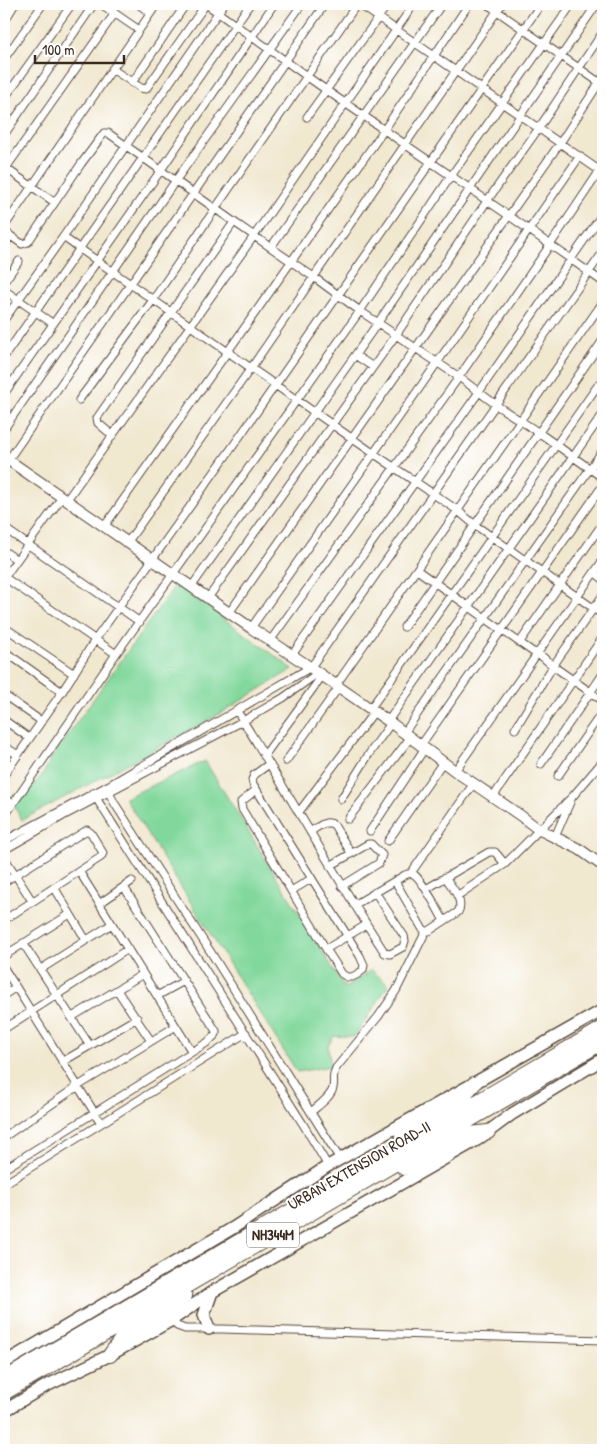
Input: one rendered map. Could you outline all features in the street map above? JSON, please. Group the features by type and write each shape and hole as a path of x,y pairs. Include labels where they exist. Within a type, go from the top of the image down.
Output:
{"highway":[{"name":"URBAN EXTENSION ROAD-II","path":"4,1393 207,1274 603,1028"},
{"name":"URBAN EXTENSION ROAD-II","path":"4,1379 379,1166 603,1042"},
{"path":"474,1084 458,1101 431,1116 394,1141 379,1166 391,1175 470,1134 488,1132"},
{"path":"110,1355 120,1341 148,1324 197,1287 207,1274"}],"main road":[{"path":"4,1363 233,1228 328,1166 603,1010"},
{"path":"4,1411 44,1387 110,1355 172,1320 212,1292 477,1140 512,1114 603,1059"},
{"path":"209,1329 204,1315 212,1292"}],"street":[{"path":"4,22 15,4"},
{"path":"4,59 43,4"},
{"path":"4,99 72,4"},
{"path":"4,135 94,4"},
{"path":"101,4 139,30"},
{"path":"138,4 151,13"},
{"path":"4,227 157,4"},
{"path":"132,83 186,4"},
{"path":"112,69 140,88 148,87 206,4 363,116 603,282"},
{"path":"4,320 224,4"},
{"path":"4,357 250,4"},
{"path":"4,394 96,260 161,170 274,4"},
{"path":"4,429 176,180 302,4"},
{"path":"325,4 131,284 5,461 64,499 338,686 538,830 579,849 603,866"},
{"path":"79,400 154,300 307,75 358,4 456,70 502,104 602,170 459,377 270,641"},
{"path":"307,117 388,4"},
{"path":"116,654 4,577 112,435 254,236 414,4"},
{"path":"271,248 442,4"},
{"path":"104,527 292,262 470,4"},
{"path":"229,613 602,82 487,4"},
{"path":"127,543 251,368 502,4"},
{"path":"4,774 62,692 95,640 276,385 541,4"},
{"path":"4,817 116,654 174,575 360,310 572,4"},
{"path":"192,586 355,355 598,4"},
{"path":"54,202 5,168 115,13"},
{"path":"208,598 396,335 603,32"},
{"path":"4,231 22,244 26,244 104,133 108,133 603,478"},
{"path":"251,628 580,156"},
{"path":"292,655 479,392 603,213"},
{"path":"112,435 98,423 97,418 234,222"},
{"path":"4,246 10,236"},
{"path":"63,237 352,439 416,481 475,525 603,614"},
{"path":"264,756 433,494 603,252"},
{"path":"4,282 19,261"},
{"path":"4,290 52,323"},
{"path":"286,761 457,510 603,302"},
{"path":"404,627 603,340"},
{"path":"355,355 373,367"},
{"path":"298,812 372,710 603,378"},
{"path":"341,799 390,722 603,414"},
{"path":"348,820 603,450"},
{"path":"370,830 502,630 603,485"},
{"path":"520,642 603,523"},
{"path":"4,528 140,622"},
{"path":"4,551 17,560"},
{"path":"455,771 603,560"},
{"path":"417,570 533,652 538,653 553,666 603,701"},
{"path":"594,572 603,578"},
{"path":"515,729 553,666 603,595"},
{"path":"4,628 74,674"},
{"path":"493,797 603,637"},
{"path":"4,651 62,692"},
{"path":"107,790 237,711 317,672"},
{"path":"4,841 243,721 283,698 317,672"},
{"path":"541,764 603,674"},
{"path":"4,695 41,721"},
{"path":"237,711 366,925 387,954 403,947 405,944 404,936 375,892"},
{"path":"558,776 603,711"},
{"path":"4,720 29,738"},
{"path":"4,746 18,755"},
{"path":"457,896 505,864 573,796 603,761"},
{"path":"388,840 443,762"},
{"path":"256,790 242,800 241,805 342,974 352,977 358,974 363,970 364,965 253,784 252,778 254,775 270,764"},
{"path":"411,874 474,783"},
{"path":"107,790 210,950 340,1159"},
{"path":"4,850 95,795"},
{"path":"95,795 328,1166"},
{"path":"554,837 573,796"},
{"path":"4,798 13,804"},
{"path":"310,832 325,823 331,823 351,854"},
{"path":"4,882 86,830 91,833 102,850 102,855 4,920"},
{"path":"330,866 365,845 371,844 380,851 383,857 379,863 342,886"},
{"path":"426,889 489,852 495,852 505,864"},
{"path":"4,857 32,901"},
{"path":"79,871 192,1052"},
{"path":"354,905 405,875 414,874 426,889 444,921"},
{"path":"311,1112 330,1095 336,1068 378,1017 396,991 426,931 429,931 458,912 460,904 445,877"},
{"path":"291,891 311,879"},
{"path":"99,904 132,880"},
{"path":"395,881 422,928 426,931"},
{"path":"4,1169 192,1052 216,1034 216,1031 124,886"},
{"path":"54,887 86,940"},
{"path":"4,956 70,914"},
{"path":"41,969 112,924"},
{"path":"326,949 366,925"},
{"path":"23,944 90,1046"},
{"path":"4,1030 128,949"},
{"path":"4,968 101,1124"},
{"path":"72,1017 144,974"},
{"path":"158,996 184,981"},
{"path":"4,995 16,987"},
{"path":"117,990 151,1041"},
{"path":"62,1062 137,1018"},
{"path":"4,1137 78,1086 176,1026"},
{"path":"4,1184 246,1033"},
{"path":"172,1320 177,1326 185,1329 603,1340"}],"green space":[{"path":"176,584 293,669 211,719 22,820 13,804 41,777 52,757"},
{"path":"205,761 345,988 371,970 389,985 354,1037 334,1036 328,1046 331,1066 297,1072 125,798"}]}
